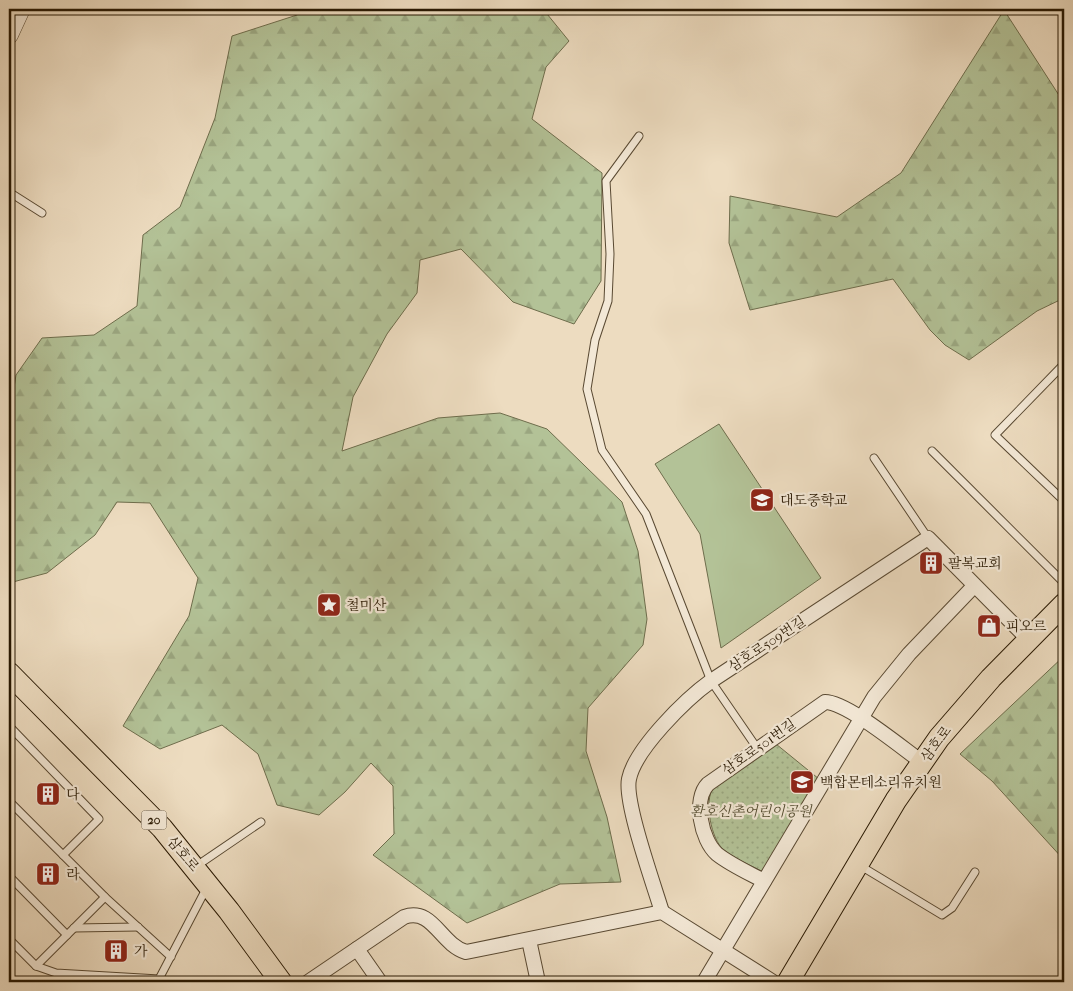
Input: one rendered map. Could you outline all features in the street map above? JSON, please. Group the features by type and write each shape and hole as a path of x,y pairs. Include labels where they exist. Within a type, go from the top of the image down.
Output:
{"main road":[{"name":"삼호로","path":"788,982 896,800 922,762 965,707 1064,604"},
{"name":"삼호로","path":"9,674 136,801 202,876 281,982"}],"street":[{"path":"9,34 22,9"},
{"path":"928,538 1029,640"},
{"name":"삼호로509번길","path":"662,912 630,802 629,779 638,758 650,741 684,703 711,681 928,538"},
{"path":"704,982 860,718 888,678 974,586"},
{"name":"삼호로501번길","path":"764,882 724,859 711,847 699,809 701,790 708,784 756,748 825,702 838,704 922,762"},
{"path":"308,982 404,917 412,914 427,919 452,945 466,952 662,912 774,982"},
{"path":"529,940 538,982"},
{"path":"357,949 380,982"}],"lane":[{"path":"639,136 606,181 610,254 608,301 595,340 587,390 602,450 646,514 711,681 756,748"},
{"path":"9,192 42,213"},
{"path":"1064,364 995,435 1064,501"},
{"path":"932,451 1064,583"},
{"path":"874,458 928,538"},
{"path":"12,729 99,818 63,855"},
{"path":"9,801 105,897 170,957"},
{"path":"9,939 36,966 56,973 159,980 202,876 261,822"},
{"path":"859,865 942,914 952,908 975,872"},
{"path":"9,876 67,935"},
{"path":"36,966 105,897"},
{"path":"74,928 138,927"}],"green space":[{"path":"306,9 543,9 569,41 546,67 532,119 602,173 601,281 574,324 513,302 461,249 420,260 417,293 387,334 353,397 342,451 438,418 500,413 547,429 622,502 638,551 647,619 643,645 588,708 586,751 607,817 621,882 560,884 467,923 373,855 394,834 393,786 371,763 345,792 319,815 277,805 258,754 222,725 160,749 123,726 189,616 198,578 150,503 117,502 95,535 47,573 9,583 9,420 16,375 42,338 94,335 137,306 143,235 180,207 215,118 232,36 297,15"},
{"path":"1004,10 1064,103 1064,298 1037,311 969,360 945,345 930,330 893,279 750,310 729,243 730,196 837,217 901,173"},
{"path":"719,424 821,578 721,648 700,534 655,464"},
{"path":"1064,656 1064,860 992,781 960,754"},
{"name":"환호신촌어린이공원","path":"776,744 819,779 763,872 733,856 719,845 712,829 709,802 713,788"}],"place":[{"name":"대도중학교","path":"762,500"},
{"name":"팔복교회","path":"931,563"},
{"name":"철미산","path":"329,605"},
{"name":"피오르","path":"989,626"},
{"name":"백합몬테소리유치원","path":"802,782"},
{"name":"다","path":"48,794"},
{"name":"라","path":"48,874"},
{"name":"가","path":"116,951"}]}
